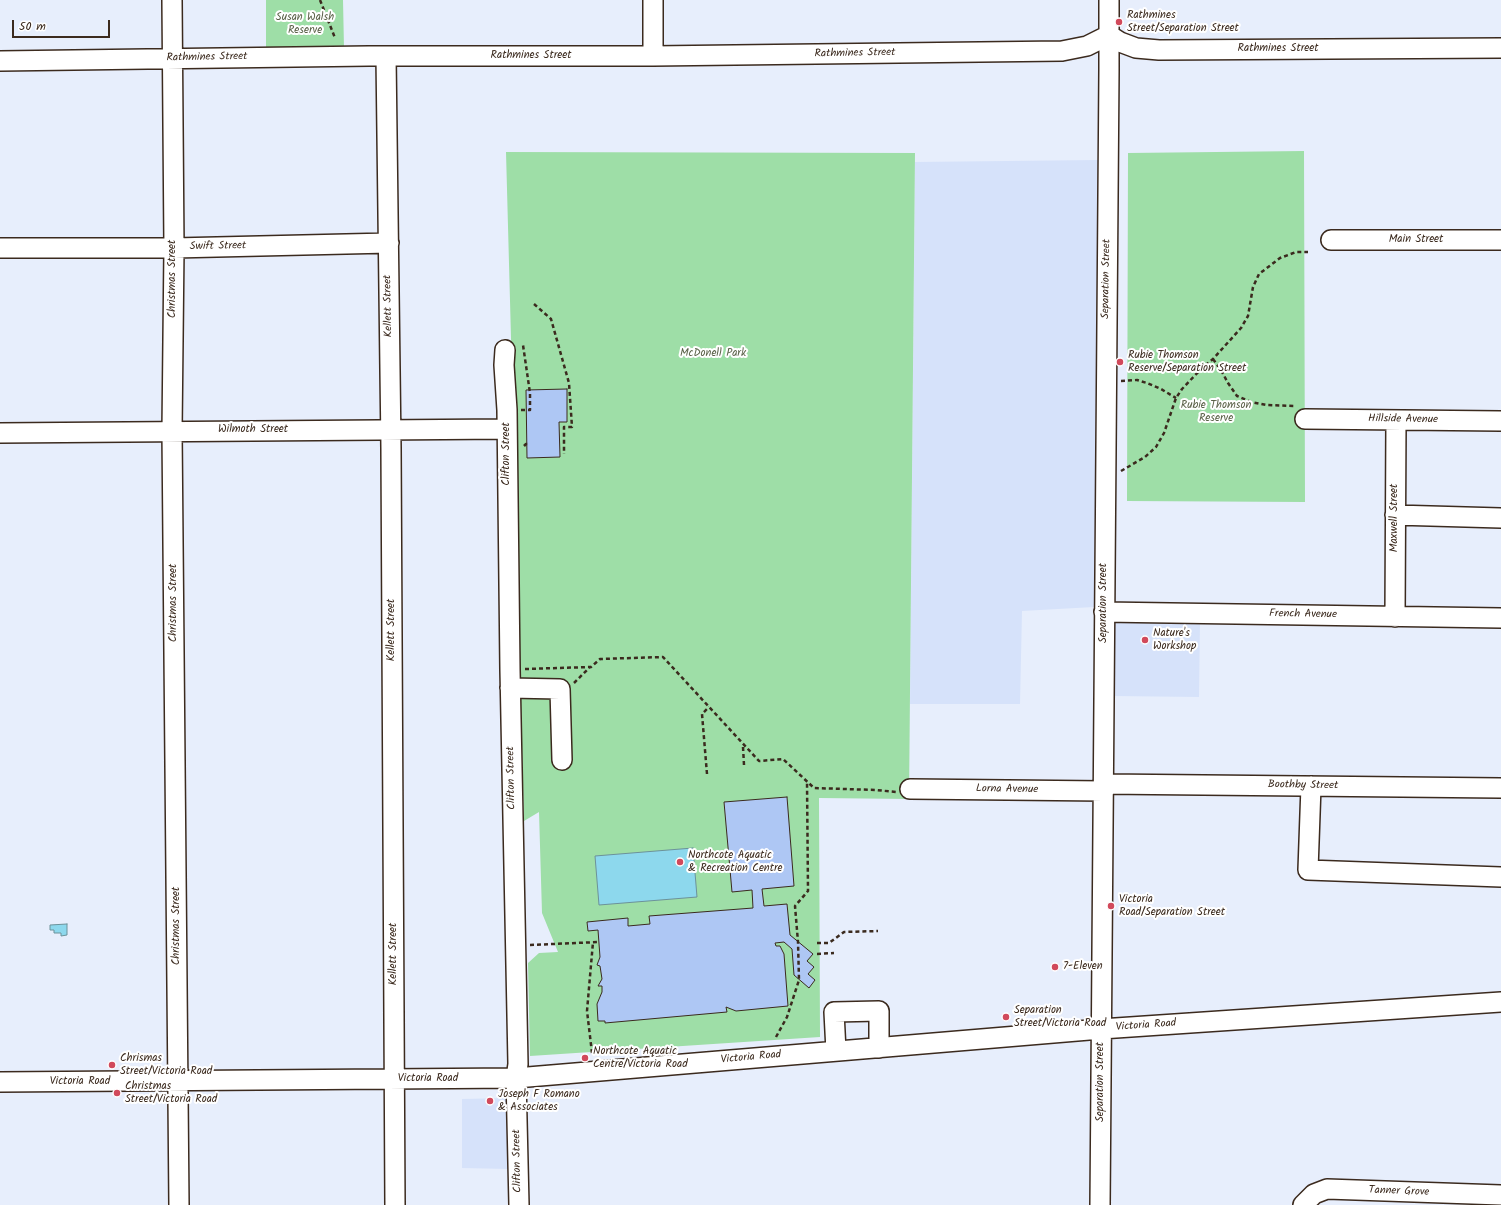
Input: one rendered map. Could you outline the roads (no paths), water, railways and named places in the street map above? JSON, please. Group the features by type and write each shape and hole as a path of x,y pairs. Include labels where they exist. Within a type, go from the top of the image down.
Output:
{"street":[{"name":"Christmas Street","path":"172,0 174,248 172,431 179,1205"},
{"path":"652,56 653,0"},
{"name":"Separation Street","path":"1100,1205 1109,70 1108,0"},
{"name":"Rathmines Street","path":"1062,52 1087,46 1109,35 1120,42 1136,48 1159,50 1501,48"},
{"name":"Rathmines Street","path":"0,61 386,56 652,56 1062,52 1098,60 1109,70"},
{"name":"Kellett Street","path":"386,56 391,430 395,1205"},
{"name":"Main Street","path":"1331,240 1501,240"},
{"name":"Swift Street","path":"0,248 174,248 389,243"},
{"name":"Clifton Street","path":"505,350 504,365 518,1064 516,1078 519,1205"},
{"name":"Hillside Avenue","path":"1301,413 1396,420 1501,421"},
{"name":"Wilmoth Street","path":"0,433 391,430 506,419"},
{"name":"Maxwell Street","path":"1395,616 1396,420"},
{"path":"1396,515 1501,518"},
{"name":"French Avenue","path":"1104,612 1501,618"},
{"path":"510,679 560,689 562,760"},
{"path":"1311,786 1308,870 1501,878"},
{"name":"Boothby Street","path":"1104,787 1311,786 1501,788"},
{"name":"Lorna Avenue","path":"910,789 1104,787"},
{"name":"Victoria Road","path":"0,1082 516,1078 1101,1029 1501,1002"},
{"path":"836,1051 834,1012 879,1011 879,1048"},
{"name":"Tanner Grove","path":"1303,1205 1314,1194 1327,1189 1501,1195"}],"water":[{"path":"693,848 697,897 599,905 595,856"},
{"path":"67,924 67,935 61,936 61,933 54,933 54,930 50,930 50,925"}],"place":[{"name":"Rathmines Street/Separation Street","path":"1119,22"},
{"name":"Rubie Thomson Reserve/Separation Street","path":"1120,362"},
{"name":"Nature's Workshop","path":"1145,640"},
{"name":"Northcote Aquatic & Recreation Centre","path":"680,862"},
{"name":"Victoria Road/Separation Street","path":"1111,906"},
{"name":"7-Eleven","path":"1055,967"},
{"name":"Separation Street/Victoria Road","path":"1006,1017"},
{"name":"Northcote Aquatic Centre/Victoria Road","path":"585,1058"},
{"name":"Chrismas Street/Victoria Road","path":"112,1065"},
{"name":"Christmas Street/Victoria Road","path":"117,1093"},
{"name":"Joseph F Romano & Associates","path":"490,1101"}],"park label":[{"name":"Susan Walsh Reserve","path":"305,24"},
{"name":"McDonell Park","path":"713,354"},
{"name":"Rubie Thomson Reserve","path":"1216,412"}]}
